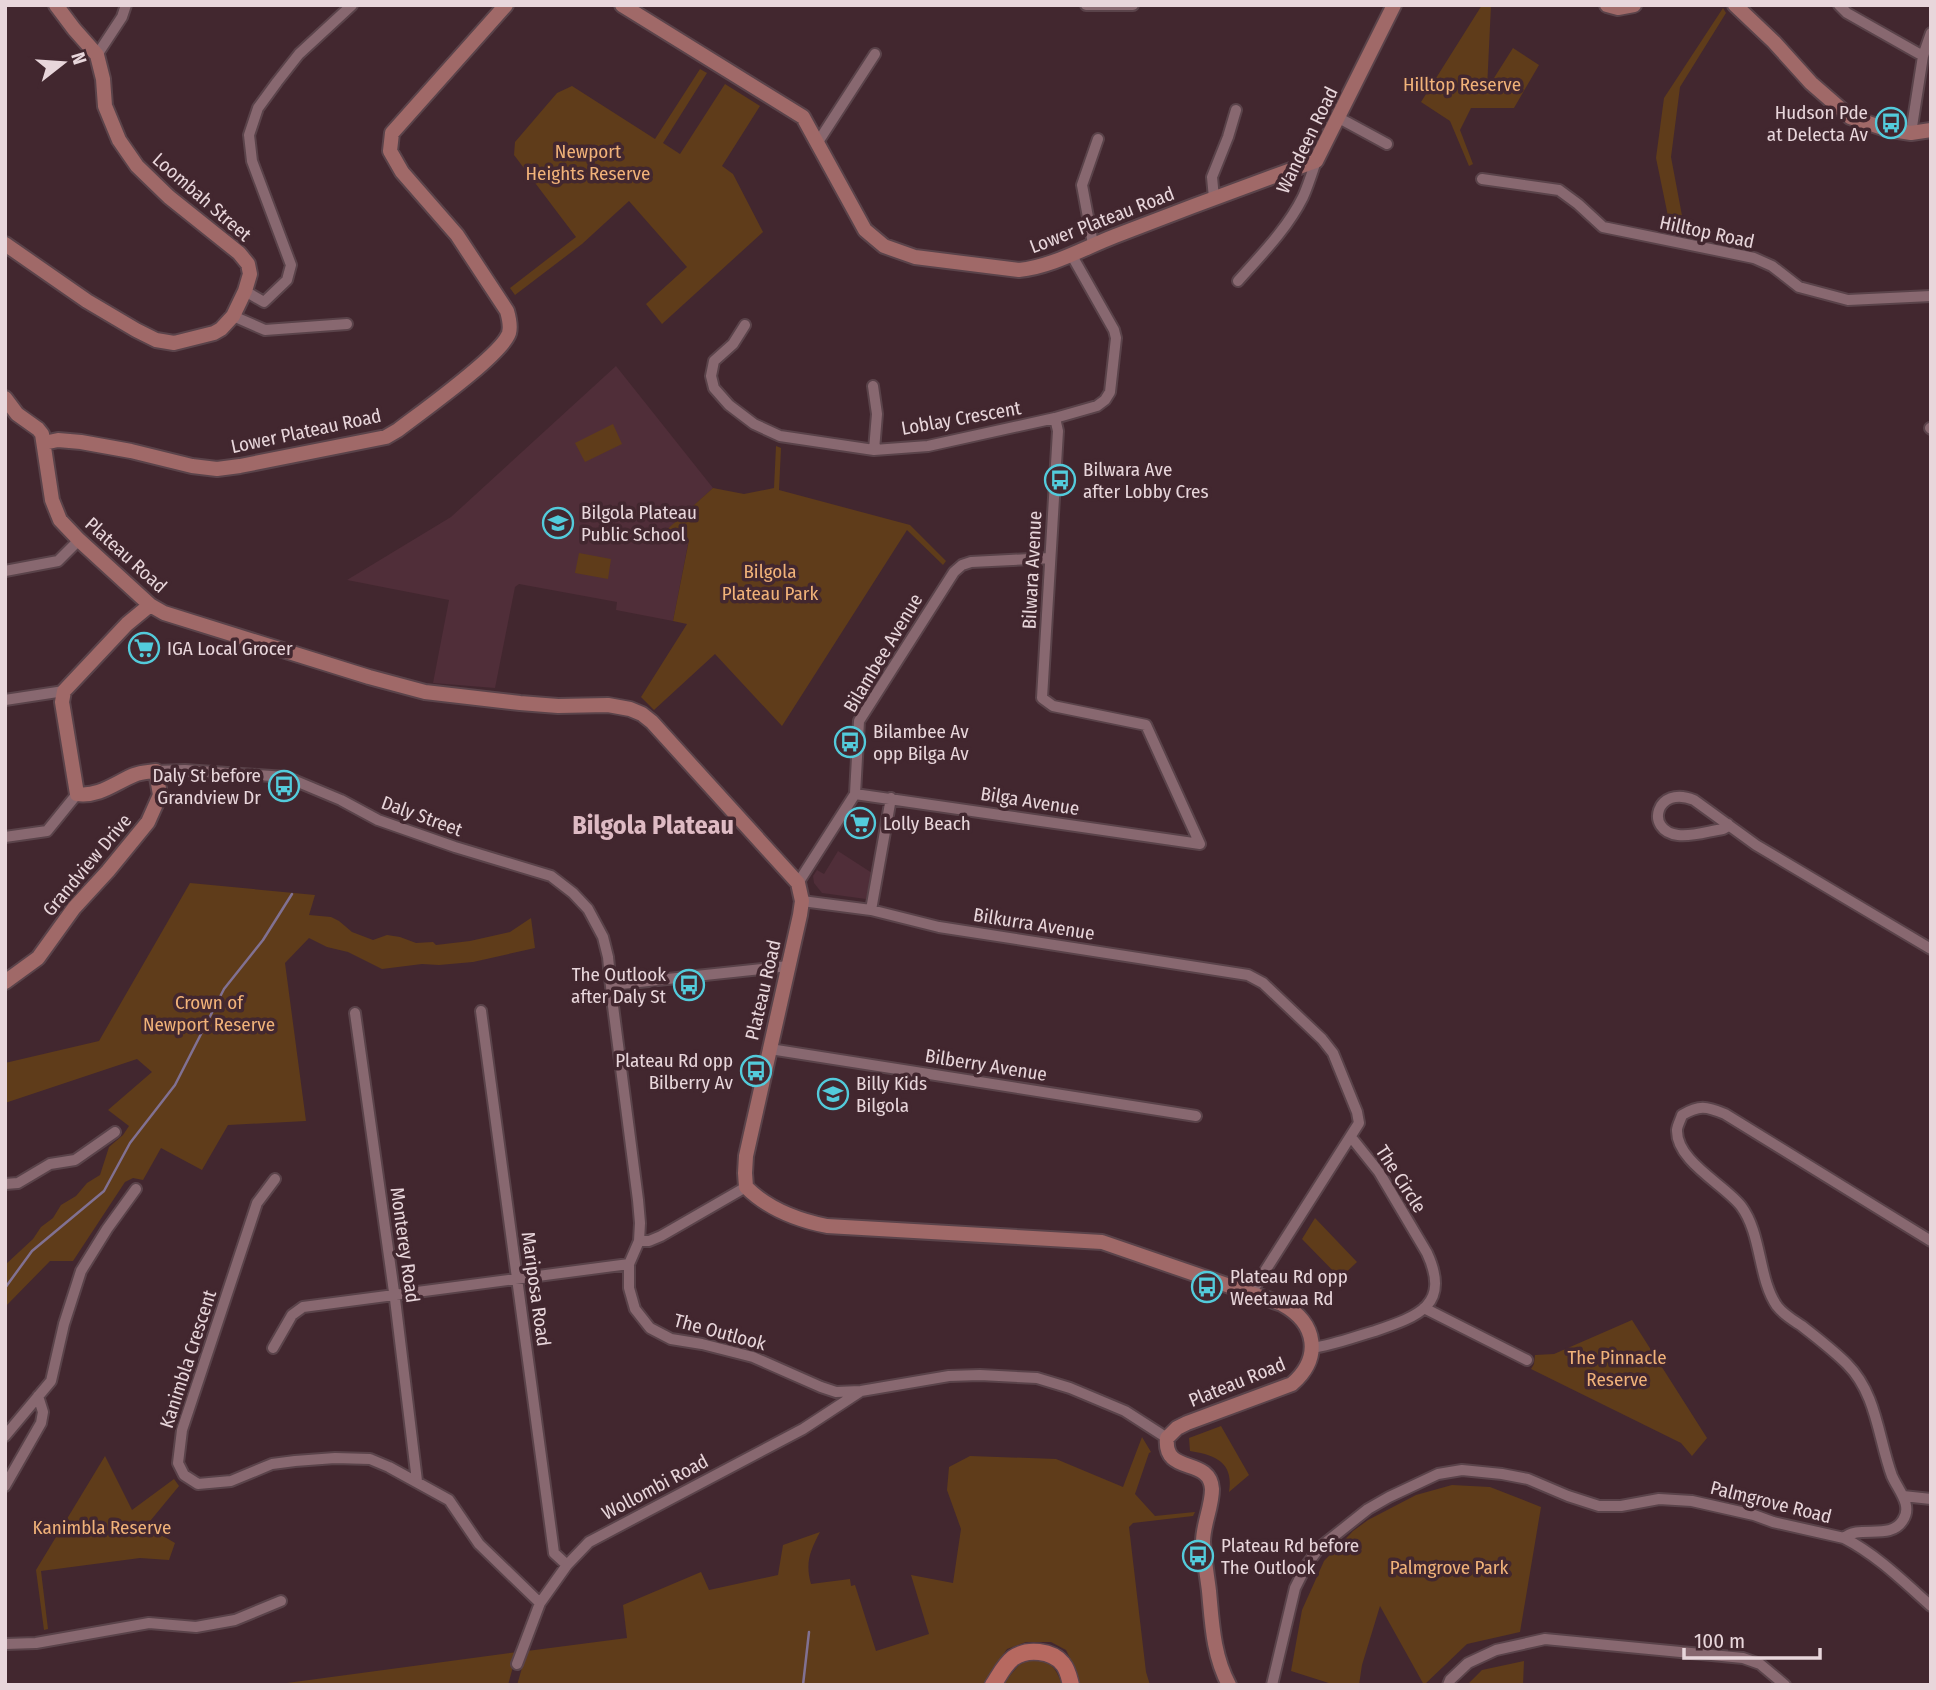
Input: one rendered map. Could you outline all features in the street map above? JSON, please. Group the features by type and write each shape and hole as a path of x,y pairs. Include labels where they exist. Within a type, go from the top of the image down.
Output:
{"main road":[{"path":"993,1685 1010,1660 1030,1651 1056,1657 1068,1674 1071,1685"}],"street":[{"path":"56,5 97,55 122,17 125,5"},
{"path":"245,291 264,302 287,279 291,265 252,161 249,135 258,108 299,54 352,5"},
{"name":"Lower Plateau Road","path":"44,443 58,440 81,442 192,466 240,466 386,437 485,362 503,344 509,332 507,312 457,235 402,173 390,151 391,133 506,5"},
{"path":"1086,5 1132,5"},
{"name":"Wandeen Road","path":"1238,281 1271,245 1303,197 1316,160 1394,5"},
{"path":"1607,5 1618,8 1634,5"},
{"path":"1735,5 1774,42 1811,83 1850,117 1911,134 1931,130"},
{"path":"1839,5 1846,13 1923,56"},
{"name":"Lower Plateau Road","path":"627,7 803,117 865,230 884,246 915,257 1019,270 1036,269 1093,244 1316,160"},
{"path":"1911,134 1923,56 1931,33"},
{"path":"818,142 876,54"},
{"name":"Loombah Street","path":"5,244 87,301 156,340 174,343 214,333 233,316 250,274 248,264 239,253 169,197 137,166 119,140 106,106 97,55"},
{"path":"1214,198 1212,177 1236,110"},
{"path":"1339,118 1387,144"},
{"path":"1093,244 1082,185 1098,139"},
{"name":"Hilltop Road","path":"1482,179 1559,190 1603,227 1754,258 1772,266 1799,287 1848,300 1931,296"},
{"path":"1055,418 1097,406 1105,400 1110,392 1116,338 1071,254"},
{"path":"233,316 265,330 347,324"},
{"name":"Loblay Crescent","path":"746,325 733,344 714,362 711,376 714,388 729,405 754,424 780,436 874,450 928,446 1055,418"},
{"path":"873,386 877,414 874,450"},
{"path":"5,398 17,414 42,433 44,443"},
{"name":"Bilwara Avenue","path":"1055,418 1058,431 1042,698 1053,706 1146,725 1200,844"},
{"name":"Plateau Road","path":"44,443 52,500 60,520 150,605 164,613 425,692 520,704 593,705 630,709 652,722 798,883 802,901 746,1156 746,1187"},
{"path":"5,571 58,561 79,540"},
{"name":"Bilambee Avenue","path":"798,883 855,794 859,721 954,572 971,562 1050,558"},
{"path":"5,838 47,831 77,794 62,702 64,691 127,624 150,605"},
{"path":"5,700 64,691"},
{"name":"Daly Street","path":"156,771 185,770 286,777 341,800 378,820 551,876 588,909 603,937 611,985"},
{"name":"Grandview Drive","path":"5,982 38,958 74,908 148,822 160,795 156,771 137,773 100,793 87,796 77,794"},
{"name":"Bilga Avenue","path":"855,794 1200,844"},
{"path":"1728,824 1723,829 1678,835 1664,829 1657,817 1658,810 1665,800 1683,796 1694,800 1728,824 1756,845 1931,948"},
{"path":"871,910 891,798"},
{"name":"Bilkurra Avenue","path":"802,901 871,910 939,927 1248,975 1260,981"},
{"path":"611,985 789,966"},
{"name":"The Circle","path":"1260,981 1322,1039 1332,1053 1359,1118 1352,1137 1379,1172 1433,1267 1436,1284 1432,1298 1424,1308"},
{"name":"The Outlook","path":"611,985 640,1223 639,1241 629,1264 629,1289 635,1309 650,1328 671,1339 753,1357 836,1392 861,1391 949,1376 1037,1378 1070,1388 1125,1411 1167,1438"},
{"name":"Mariposa Road","path":"481,1011 554,1553 567,1565"},
{"name":"Monterey Road","path":"355,1013 417,1481"},
{"name":"Bilberry Avenue","path":"770,1049 1196,1116"},
{"path":"1931,1241 1725,1114 1712,1108 1696,1107 1682,1115 1677,1131 1683,1150 1741,1206 1754,1234 1771,1296 1778,1307 1845,1362 1860,1380 1875,1414 1891,1472 1903,1496 1931,1499"},
{"path":"5,1184 18,1183 50,1164 75,1160 115,1132"},
{"path":"1251,1293 1352,1137"},
{"name":"Kanimbla Crescent","path":"275,1179 257,1203 182,1430 178,1462 184,1475 198,1484 231,1481 272,1464 335,1458 370,1459 417,1481 449,1500 479,1544 540,1603"},
{"path":"639,1241 661,1237 746,1187 767,1205 804,1221 827,1226 1102,1242 1292,1309 1304,1321 1312,1348 1329,1346 1402,1322 1417,1315 1424,1308 1527,1360"},
{"path":"5,1436 51,1381 64,1324 81,1271 136,1189"},
{"path":"273,1348 292,1315 303,1307 629,1264"},
{"name":"Plateau Road","path":"1167,1438 1187,1423 1292,1384 1303,1374 1312,1348"},
{"name":"Wollombi Road","path":"517,1664 540,1603 567,1565 589,1542 803,1429 861,1391"},
{"path":"5,1486 41,1423 43,1412 38,1396"},
{"path":"1167,1438 1168,1453 1173,1459 1202,1471 1209,1479 1212,1489 1203,1542 1215,1649 1229,1685"},
{"name":"Palmgrove Road","path":"1272,1685 1295,1588 1319,1548 1368,1509 1438,1474 1462,1470 1528,1479 1599,1506 1621,1507 1659,1499 1692,1501 1844,1538 1852,1534 1887,1531 1897,1526 1904,1520 1906,1512 1903,1496"},
{"path":"1844,1538 1878,1559 1931,1606"},
{"path":"5,1644 36,1643 149,1623 196,1627 235,1620 281,1601"},
{"path":"1448,1685 1468,1663 1496,1650 1545,1639 1743,1658 1760,1664 1785,1685"}],"shaded area":[{"name":"Bilgola Plateau Public School","path":"616,366 713,488 663,534 689,539 673,621 616,610 617,602 519,584 515,587 495,688 433,683 449,600 347,580 451,517"},
{"path":"838,851 872,873 866,899 822,893 814,883 813,876 817,870 824,874"}],"green space":[{"name":"Hilltop Reserve","path":"1482,5 1491,5 1487,89 1513,48 1539,65 1514,108 1471,108 1460,130 1473,164 1469,166 1450,121 1421,102"},
{"path":"1723,8 1726,13 1680,87 1671,157 1683,221 1669,221 1656,158 1664,98"},
{"name":"Newport Heights Reserve","path":"700,69 707,73 663,143 680,154 725,84 760,106 722,166 733,174 763,232 662,324 646,304 687,267 629,201 582,244 515,295 510,288 576,237 514,155 515,142 557,93 572,86 655,139"},
{"path":"613,424 622,444 585,462 575,443"},
{"name":"Bilgola Plateau Park","path":"776,446 781,448 779,490 910,525 946,561 943,565 907,530 782,726 715,654 654,710 641,697 687,624 673,621 689,540 662,534 713,488 744,494 774,488"},
{"path":"579,553 611,559 608,579 575,573"},
{"name":"Crown of Newport Reserve","path":"190,883 315,895 309,915 331,917 352,932 373,940 387,935 416,943 433,942 436,945 470,941 510,932 531,918 535,948 473,962 382,969 348,952 327,947 309,938 285,963 306,1121 228,1125 202,1170 161,1148 143,1180 133,1178 125,1182 73,1261 50,1261 5,1307 5,1265 53,1218 61,1205 100,1175 109,1147 129,1126 108,1110 152,1072 137,1059 5,1103 5,1063 99,1041"},
{"path":"1315,1218 1357,1262 1340,1278 1302,1239"},
{"name":"The Pinnacle Reserve","path":"1632,1320 1707,1438 1692,1456 1681,1443 1531,1369 1535,1355 1554,1354"},
{"path":"1221,1426 1249,1475 1229,1492 1229,1474 1221,1462 1190,1451 1189,1438"},
{"path":"1142,1437 1151,1452 1135,1494 1155,1516 1195,1512 1193,1516 1133,1523 1129,1527 1146,1672 1150,1685 1079,1685 1077,1672 1066,1650 1051,1642 1026,1642 1007,1649 983,1685 517,1685 527,1651 627,1638 623,1605 701,1572 709,1590 778,1575 783,1545 820,1532 810,1557 808,1570 811,1584 850,1579 851,1586 855,1585 876,1651 929,1634 911,1575 953,1583 961,1529 947,1490 949,1467 970,1456 1056,1459 1123,1487"},
{"name":"Kanimbla Reserve","path":"105,1456 132,1510 174,1479 179,1486 146,1526 175,1543 169,1560 140,1558 41,1571 48,1629 44,1630 36,1570"},
{"name":"Palmgrove Park","path":"1452,1485 1490,1487 1541,1507 1520,1632 1467,1644 1424,1685 1380,1606 1362,1665 1359,1685 1335,1685 1291,1671 1302,1610 1324,1561 1353,1531 1368,1520 1416,1495"},
{"path":"517,1652 508,1685 272,1685"},
{"path":"1030,1659 1051,1665 1062,1685 1002,1685 1019,1665"},
{"path":"1524,1661 1523,1685 1467,1685 1482,1670"}],"waterway":[{"path":"5,1288 32,1251 104,1191 130,1143 175,1085 224,989 263,940 292,894"},
{"path":"803,1685 809,1632"}],"place":[{"name":"Hudson Pde at Delecta Av","path":"1891,123"},
{"name":"Bilwara Ave after Lobby Cres","path":"1060,480"},
{"name":"Bilgola Plateau Public School","path":"558,523"},
{"name":"IGA Local Grocer","path":"144,648"},
{"name":"Bilambee Av opp Bilga Av","path":"850,742"},
{"name":"Daly St before Grandview Dr","path":"284,786"},
{"name":"Lolly Beach","path":"860,823"},
{"name":"The Outlook after Daly St","path":"689,985"},
{"name":"Plateau Rd opp Bilberry Av","path":"756,1071"},
{"name":"Billy Kids Bilgola","path":"833,1094"},
{"name":"Plateau Rd opp Weetawaa Rd","path":"1207,1287"},
{"name":"Plateau Rd before The Outlook","path":"1198,1556"}],"district":[{"name":"Bilgola Plateau","path":"653,825"}]}
